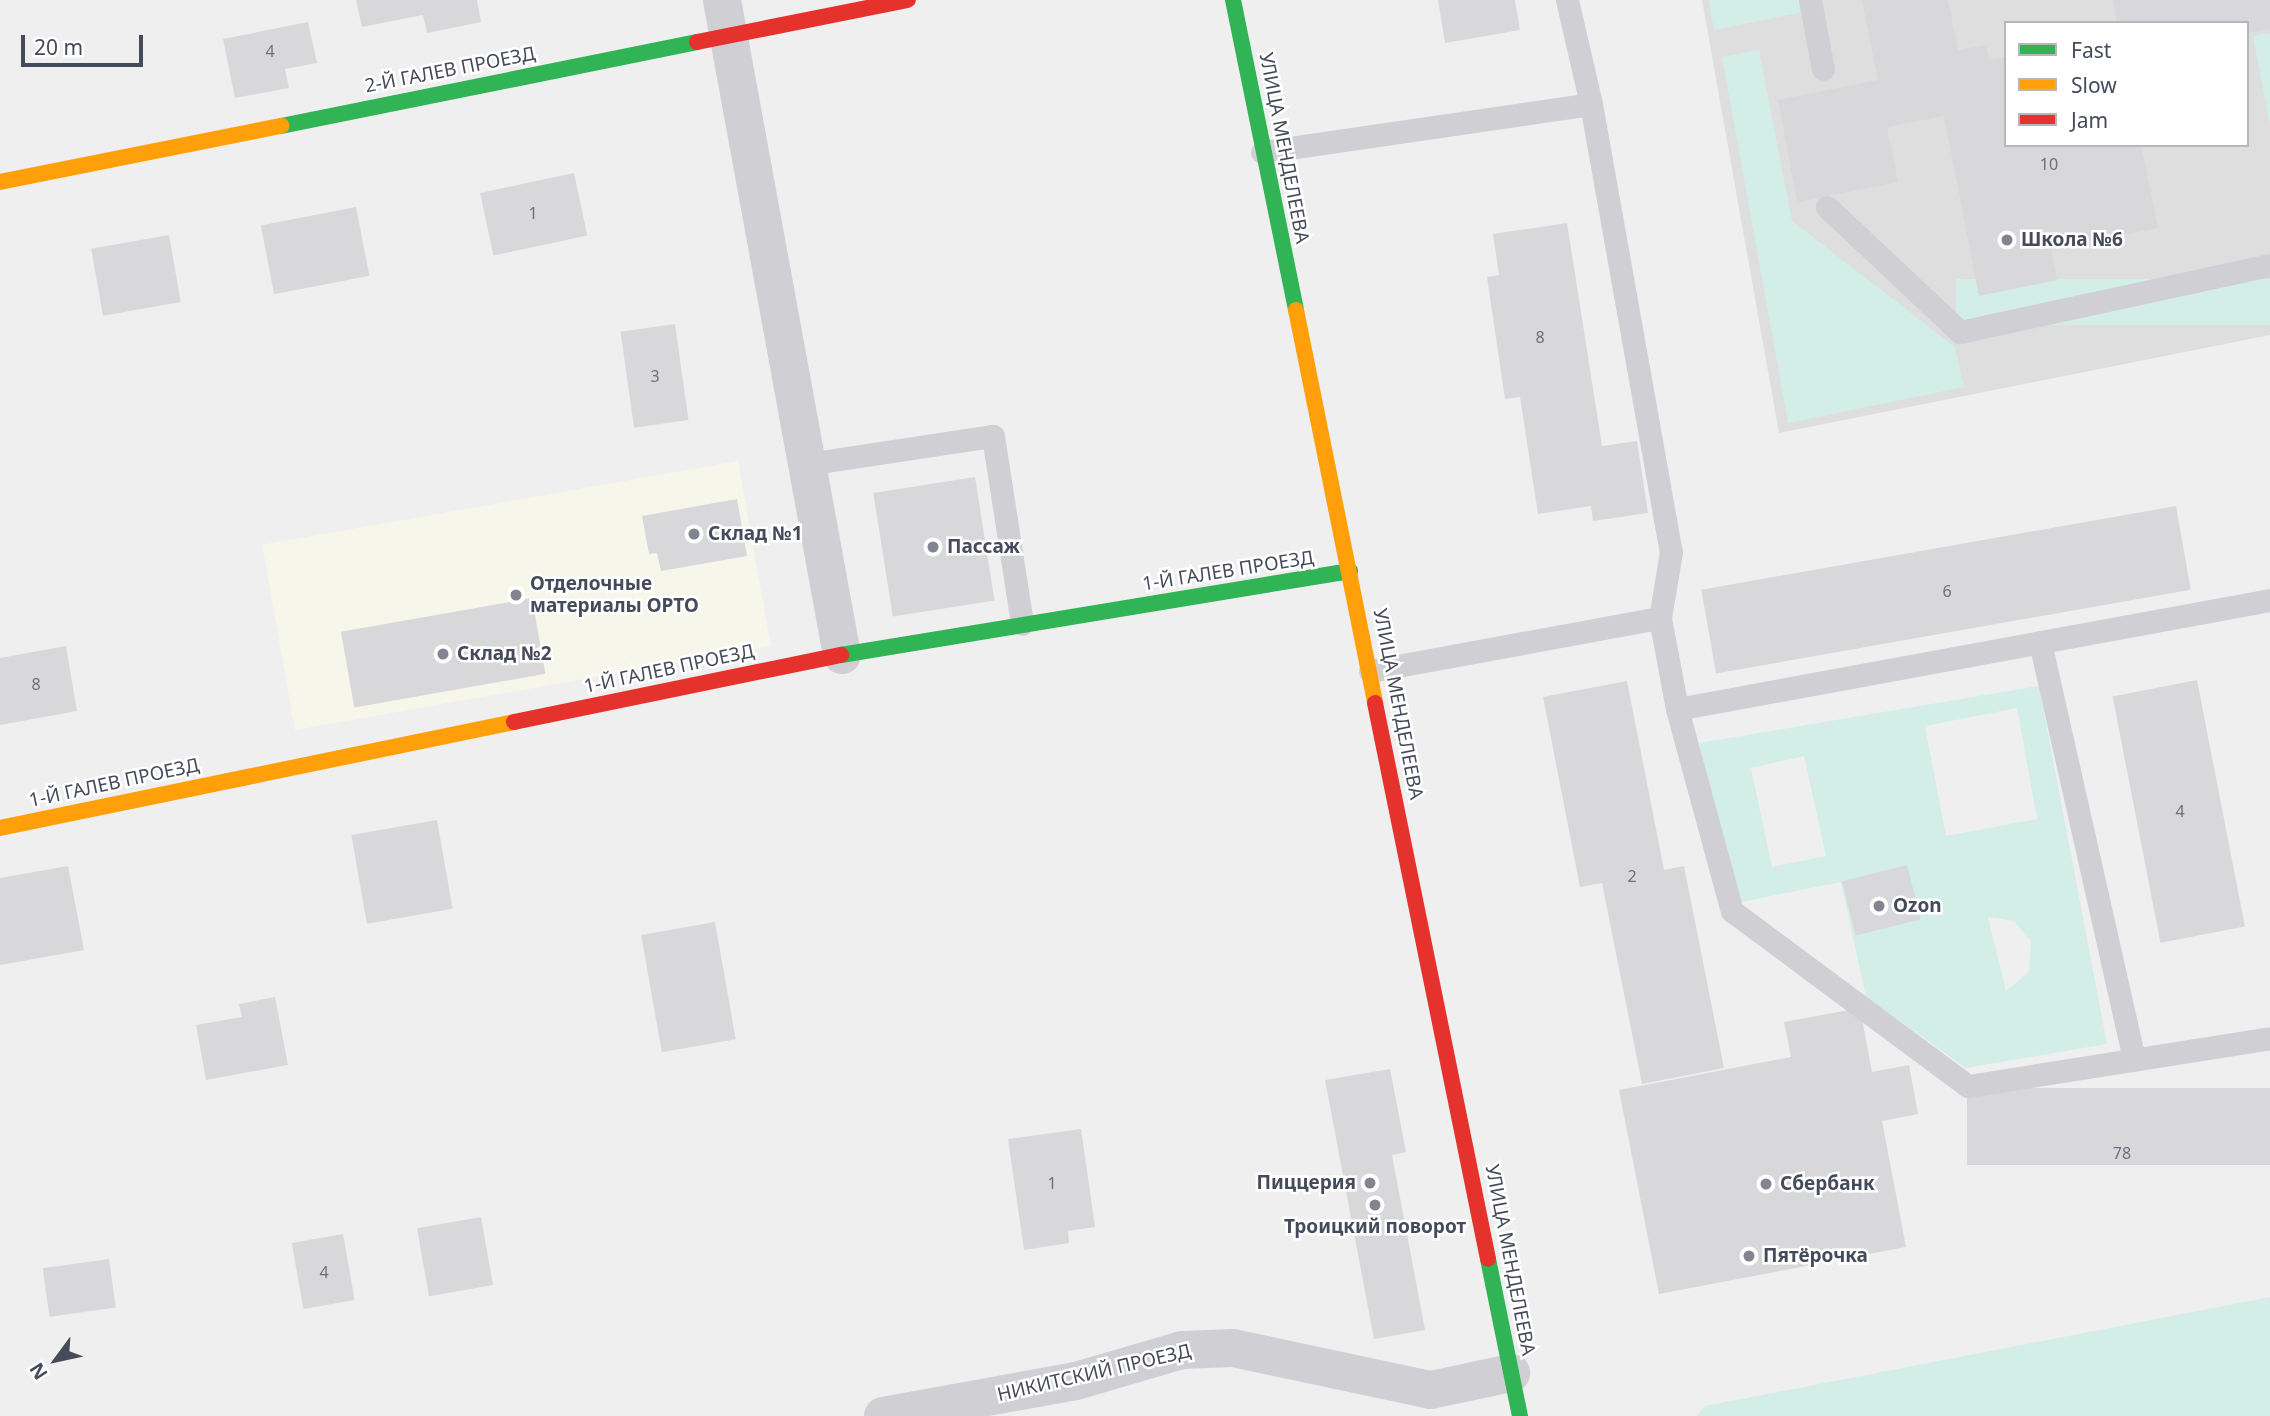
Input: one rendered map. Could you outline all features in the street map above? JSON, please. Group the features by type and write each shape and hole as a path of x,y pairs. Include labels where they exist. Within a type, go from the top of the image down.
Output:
{"street":[{"name":"2-Й ГАЛЕВ ПРОЕЗД","path":"0,182 725,17 908,0"},
{"name":"УЛИЦА МЕНДЕЛЕЕВА","path":"1233,0 1520,1416"},
{"path":"725,17 842,654"},
{"name":"1-Й ГАЛЕВ ПРОЕЗД","path":"0,828 842,654 1350,571"},
{"name":"НИКИТСКИЙ ПРОЕЗД","path":"883,1416 1076,1381 1182,1350 1233,1348 1431,1390 1511,1373"}],"lane":[{"path":"1567,0 1591,104 1671,552 1660,618 1677,709 1732,911 1968,1086 2270,1038"},
{"path":"1810,0 1823,69"},
{"path":"1262,152 1591,104"},
{"path":"1827,206 1960,332 2270,265"},
{"path":"807,464 993,436 1022,624"},
{"path":"1677,709 2270,600"},
{"path":"1370,671 1660,618"},
{"path":"2040,642 2134,1060"}],"shaded area":[{"name":"Школа №6","path":"1702,0 2270,0 2270,335 1779,433"},
{"name":"Отделочные материалы ОРТО","path":"738,461 771,646 295,730 262,545"}],"green space":[{"path":"1709,0 1801,0 1803,12 1714,30"},
{"path":"2270,33 2270,126 2253,36"},
{"path":"1759,50 1792,221 1955,347 1964,387 1788,423 1722,57"},
{"path":"1956,279 2270,279 2270,325 1956,325"},
{"path":"2039,686 2107,1044 1966,1068 1866,997 1841,882 1736,903 1699,743","holes":["2017,708 2037,819 1946,836 1925,726","1804,756 1826,856 1772,867 1751,768","1843,881 1919,919 1856,934","1988,917 2014,921 2031,941 2029,972 2006,991"]},
{"path":"2270,1297 2270,1416 1697,1416 1705,1406"}],"building":[{"path":"356,0 477,0 481,22 427,33 423,15 362,27"},
{"path":"1438,0 1515,0 1520,30 1445,43"},
{"path":"1862,0 1948,0 1958,50 1986,45 1989,60 2004,57 2004,147 2141,147 2158,228 2051,249 2057,280 1979,296 1944,116 1887,127 1898,182 1797,202 1778,100 1878,80"},
{"path":"2113,0 2270,0 2270,29 2249,33 2249,21 2117,21"},
{"path":"308,22 317,63 285,69 289,88 235,98 223,39"},
{"path":"574,173 587,236 493,256 480,193"},
{"path":"356,207 369,276 274,294 261,226"},
{"path":"1567,223 1602,446 1637,441 1648,513 1593,521 1591,506 1538,514 1520,397 1505,399 1487,277 1499,275 1493,234"},
{"path":"169,235 181,302 103,316 91,249"},
{"path":"675,324 688,420 634,428 621,332"},
{"name":"Пассаж","path":"975,477 995,600 893,617 873,493"},
{"name":"Склад №1","path":"737,499 747,556 661,571 657,553 649,554 642,516"},
{"path":"2176,506 2191,590 1716,673 1701,590"},
{"name":"Склад №2","path":"532,598 545,674 354,708 341,632"},
{"path":"66,646 77,711 0,725 0,658"},
{"path":"2197,680 2245,926 2160,943 2113,696"},
{"path":"1627,681 1664,870 1684,866 1724,1068 1642,1084 1602,883 1580,887 1543,697"},
{"path":"437,820 453,909 367,924 351,835"},
{"path":"1907,865 1921,919 1856,936 1842,881"},
{"path":"68,866 84,950 0,965 0,878"},
{"path":"715,922 736,1039 662,1052 641,935"},
{"path":"275,997 288,1065 206,1080 196,1025 242,1017 239,1004"},
{"name":"Сбербанк","path":"1860,1008 1872,1072 1909,1065 1918,1114 1882,1121 1906,1247 1659,1294 1619,1090 1791,1057 1784,1022"},
{"path":"1390,1069 1406,1152 1392,1155 1425,1330 1374,1339 1325,1080"},
{"path":"1967,1088 2270,1088 2270,1165 1967,1165"},
{"path":"1081,1129 1095,1227 1068,1231 1069,1243 1024,1250 1008,1139"},
{"path":"481,1217 493,1285 429,1296 417,1228"},
{"path":"343,1234 355,1300 303,1309 292,1243"},
{"path":"109,1259 116,1308 49,1317 43,1268"}],"traffic: fast":[{"path":"1233,0 1296,310"},
{"path":"281,126 697,42"},
{"path":"841,655 1350,571"},
{"path":"1488,1259 1520,1416"}],"traffic: slow":[{"path":"0,182 281,126"},
{"path":"1296,310 1375,703"},
{"path":"0,828 514,722"}],"traffic: jam":[{"path":"697,42 908,0"},
{"path":"514,722 841,655"},
{"path":"1375,703 1488,1259"}],"place":[{"name":"Школа №6","path":"2007,240"},
{"name":"Склад №1","path":"694,534"},
{"name":"Пассаж","path":"933,547"},
{"name":"Отделочные материалы ОРТО","path":"516,595"},
{"name":"Склад №2","path":"443,654"},
{"name":"Ozon","path":"1879,906"},
{"name":"Пиццерия","path":"1370,1183"},
{"name":"Сбербанк","path":"1766,1184"},
{"name":"Троицкий поворот","path":"1375,1205"},
{"name":"Пятёрочка","path":"1749,1256"}]}
